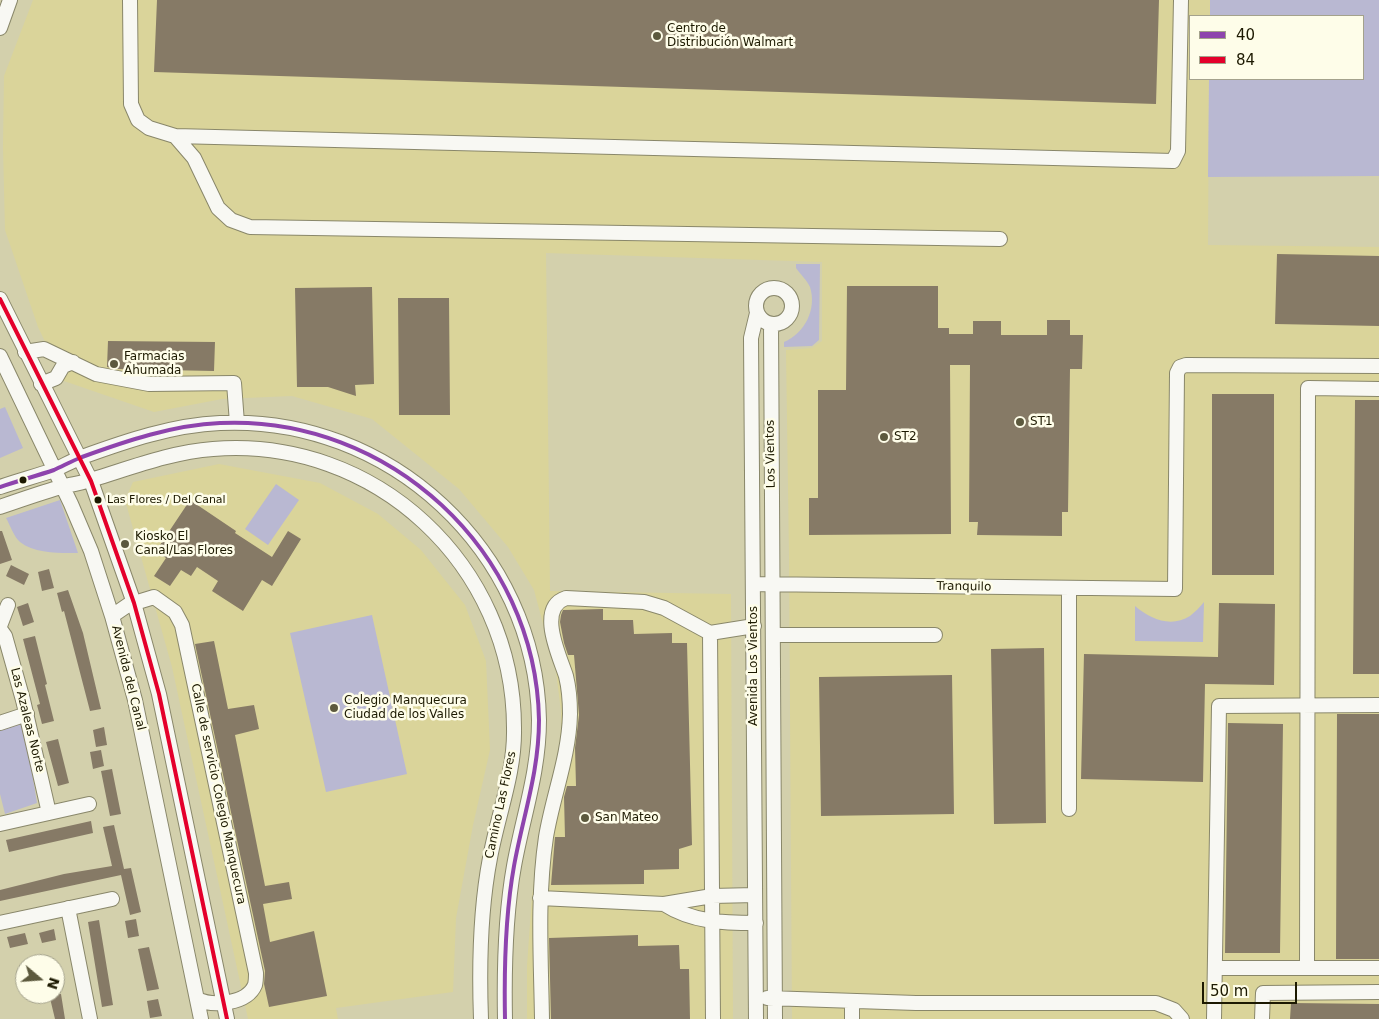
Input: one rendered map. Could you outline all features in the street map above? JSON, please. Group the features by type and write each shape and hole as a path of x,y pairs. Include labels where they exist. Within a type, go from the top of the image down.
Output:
{"street":[{"path":"0,28 10,0"},
{"path":"130,0 132,104 138,120 149,128 175,136 1172,161 1178,151 1181,0"},
{"path":"175,136 194,158 218,208 231,220 250,226 1000,239"},
{"name":"Avenida Los Vientos","path":"756,1019 751,338 757,313 756,304 762,292 774,287 783,290 789,296 792,310 784,321 771,324"},
{"name":"Avenida del Canal","path":"0,299 41,384 91,480 134,603 159,694 227,1019"},
{"path":"757,313 762,320 771,324"},
{"name":"Los Vientos","path":"771,324 772,585"},
{"path":"25,352 44,349 96,374 150,384 234,383 237,423"},
{"name":"Avenida del Canal","path":"0,356 55,469 91,552 112,616 135,700 201,1019"},
{"path":"41,384 56,378 63,366 73,362"},
{"name":"Tranquilo","path":"754,584 1175,589 1177,373 1180,367 1186,365 1379,366"},
{"path":"1307,967 1308,388 1379,389"},
{"name":"Camino Las Flores","path":"0,487 55,469 79,458 173,429 237,423 276,426 312,433 354,447 393,467 430,493 462,525 489,560 512,602 522,626 532,664 538,701 539,737 534,778 518,845 510,896 505,965 505,1019"},
{"name":"Camino Las Flores","path":"0,506 160,458 194,451 243,448 295,454 354,474 387,494 421,519 449,547 485,603 502,645 511,683 514,714 512,761 490,855 485,894 482,932 481,1019"},
{"name":"Avenida Los Vientos","path":"772,585 775,1019"},
{"path":"1069,588 1069,809"},
{"name":"Calle de servicio Colegio Manquecura","path":"112,616 122,608 154,597 174,612 182,625 256,973 255,984 249,994 223,1004"},
{"path":"542,1019 540,898 546,835 564,763 570,728 569,694 566,677 556,646 551,616 554,606 566,598 644,602 664,608 710,633 754,626"},
{"name":"Las Azaleas Norte","path":"8,604 0,628 5,636 27,714 49,813"},
{"path":"710,633 713,1019"},
{"path":"773,635 935,635"},
{"path":"1214,1019 1219,706 1379,705"},
{"path":"0,723 27,714"},
{"path":"0,824 89,804"},
{"path":"540,898 664,904 712,896 755,895"},
{"path":"0,923 112,899"},
{"path":"664,904 683,914 712,922 756,923"},
{"path":"68,908 90,1019"},
{"path":"1215,968 1379,968"},
{"path":"1262,1019 1263,993 1379,992"},
{"path":"756,998 916,1003 1156,1003 1174,1010 1182,1019"},
{"path":"197,999 211,1004 223,1004"},
{"path":"852,1001 852,1019"}],"shaded area":[{"path":"33,0 1210,0 1210,15 1189,15 1189,80 1209,80 1208,245 1379,247 1379,1019 792,1019 786,350 812,348 822,341 822,262 546,253 550,591 731,594 733,1019 527,1019 527,966 532,896 542,826 558,758 561,727 556,672 534,590 508,547 459,489 372,419 292,396 222,399 154,412 64,381 38,327 5,230 4,76"},
{"path":"1210,0 1379,0 1379,176 1208,177 1209,80 1364,80 1364,15 1210,15"},
{"path":"796,264 820,264 819,340 812,346 784,347 784,342 798,333 808,319 812,304 810,287 796,268"},
{"path":"5,407 23,448 0,458 0,409"},
{"name":"Colegio Manquecura Ciudad de los Valles","path":"219,464 320,483 378,514 421,550 465,605 486,661 490,750 473,825 456,918 453,992 336,1008 338,1019 248,1019 172,667 125,500 133,482"},
{"path":"276,484 299,500 268,545 245,529"},
{"path":"60,500 78,553 40,551 26,546 18,540 6,518"},
{"path":"1204,602 1203,642 1135,641 1135,606 1147,615 1168,622 1183,620 1190,616"},
{"path":"372,615 407,774 326,792 290,633"},
{"path":"24,723 37,803 5,814 0,794 0,729"}],"building":[{"name":"Centro de Distribución Walmart","path":"157,0 1159,0 1156,104 154,72"},
{"path":"1277,254 1379,256 1379,326 1275,324"},
{"path":"847,286 938,286 938,328 949,328 949,334 973,334 973,321 1001,321 1001,335 1047,335 1047,320 1070,320 1070,335 1083,335 1082,369 1070,369 1068,512 1062,512 1062,536 977,535 978,522 969,522 970,365 950,365 951,534 809,535 809,498 818,498 818,390 846,390"},
{"path":"372,287 374,384 355,385 356,396 328,387 297,387 295,288"},
{"path":"398,298 449,298 450,415 399,415"},
{"path":"108,341 215,342 214,371 116,369 107,367"},
{"path":"1212,394 1274,394 1274,575 1212,575"},
{"path":"1355,400 1379,400 1379,674 1353,674"},
{"path":"190,500 272,557 288,531 301,539 272,586 262,580 243,611 212,591 218,581 197,567 191,576 181,570 170,586 154,576 166,558 156,551"},
{"path":"0,531 2,531 12,560 0,564"},
{"path":"11,565 29,574 24,585 6,576"},
{"path":"49,569 54,588 42,591 38,572"},
{"path":"68,590 83,633 101,709 90,711 64,611 62,612 57,593"},
{"path":"28,603 34,622 23,626 17,607"},
{"path":"1219,603 1275,604 1274,685 1205,684 1203,782 1081,779 1084,654 1218,657"},
{"path":"603,609 603,620 633,620 634,634 672,633 672,643 687,643 692,845 679,849 679,869 644,870 644,884 551,885 555,837 565,837 564,797 567,786 576,786 575,748 579,715 574,655 568,655 564,643 560,622 561,615 563,610"},
{"path":"35,636 54,721 42,724 37,705 40,704 23,639"},
{"path":"214,641 228,709 254,705 259,729 235,735 265,886 289,882 292,899 263,904 270,942 314,931 327,996 269,1007 264,984 265,971 195,644"},
{"path":"1044,648 1046,823 994,824 991,649"},
{"path":"952,675 954,814 821,816 819,677"},
{"path":"1337,714 1379,714 1379,959 1336,959"},
{"path":"1228,723 1283,724 1280,953 1225,953"},
{"path":"104,727 107,745 96,747 93,730"},
{"path":"58,739 69,783 58,786 46,742"},
{"path":"101,750 104,766 93,769 90,752"},
{"path":"112,769 121,814 110,816 101,771"},
{"path":"91,821 93,833 9,852 6,840"},
{"path":"114,825 124,869 131,868 141,912 130,915 121,875 0,901 0,890 64,874 112,866 103,827"},
{"path":"136,919 139,936 128,938 125,921"},
{"path":"99,920 113,1005 102,1007 88,922"},
{"path":"54,929 56,940 42,943 39,933"},
{"path":"25,933 28,944 10,948 7,937"},
{"path":"638,935 638,946 679,945 680,969 689,969 690,1019 551,1019 549,938"},
{"path":"149,947 159,989 147,991 138,949"},
{"path":"158,999 162,1016 150,1018 147,1001"},
{"path":"1291,1003 1379,1004 1379,1019 1290,1019"},
{"path":"51,1004 63,1004 65,1019 55,1019"}],"transit line":[{"name":"84","path":"0,299 91,481 134,603 159,694 227,1019"},
{"name":"40","path":"0,487 54,470 82,457 167,430 220,423 282,427 341,442 394,469 442,505 481,550 512,601 531,658 539,720 536,758 514,866 509,904 505,961 505,1019"}],"place":[{"name":"Centro de Distribución Walmart","path":"657,36"},
{"name":"Farmacias Ahumada","path":"114,364"},
{"name":"ST1","path":"1020,422"},
{"name":"ST2","path":"884,437"},
{"name":"Las Flores / Del Canal","path":"98,500"},
{"name":"Kiosko El Canal/Las Flores","path":"125,544"},
{"name":"Colegio Manquecura Ciudad de los Valles","path":"334,708"},
{"name":"San Mateo","path":"585,818"}]}
